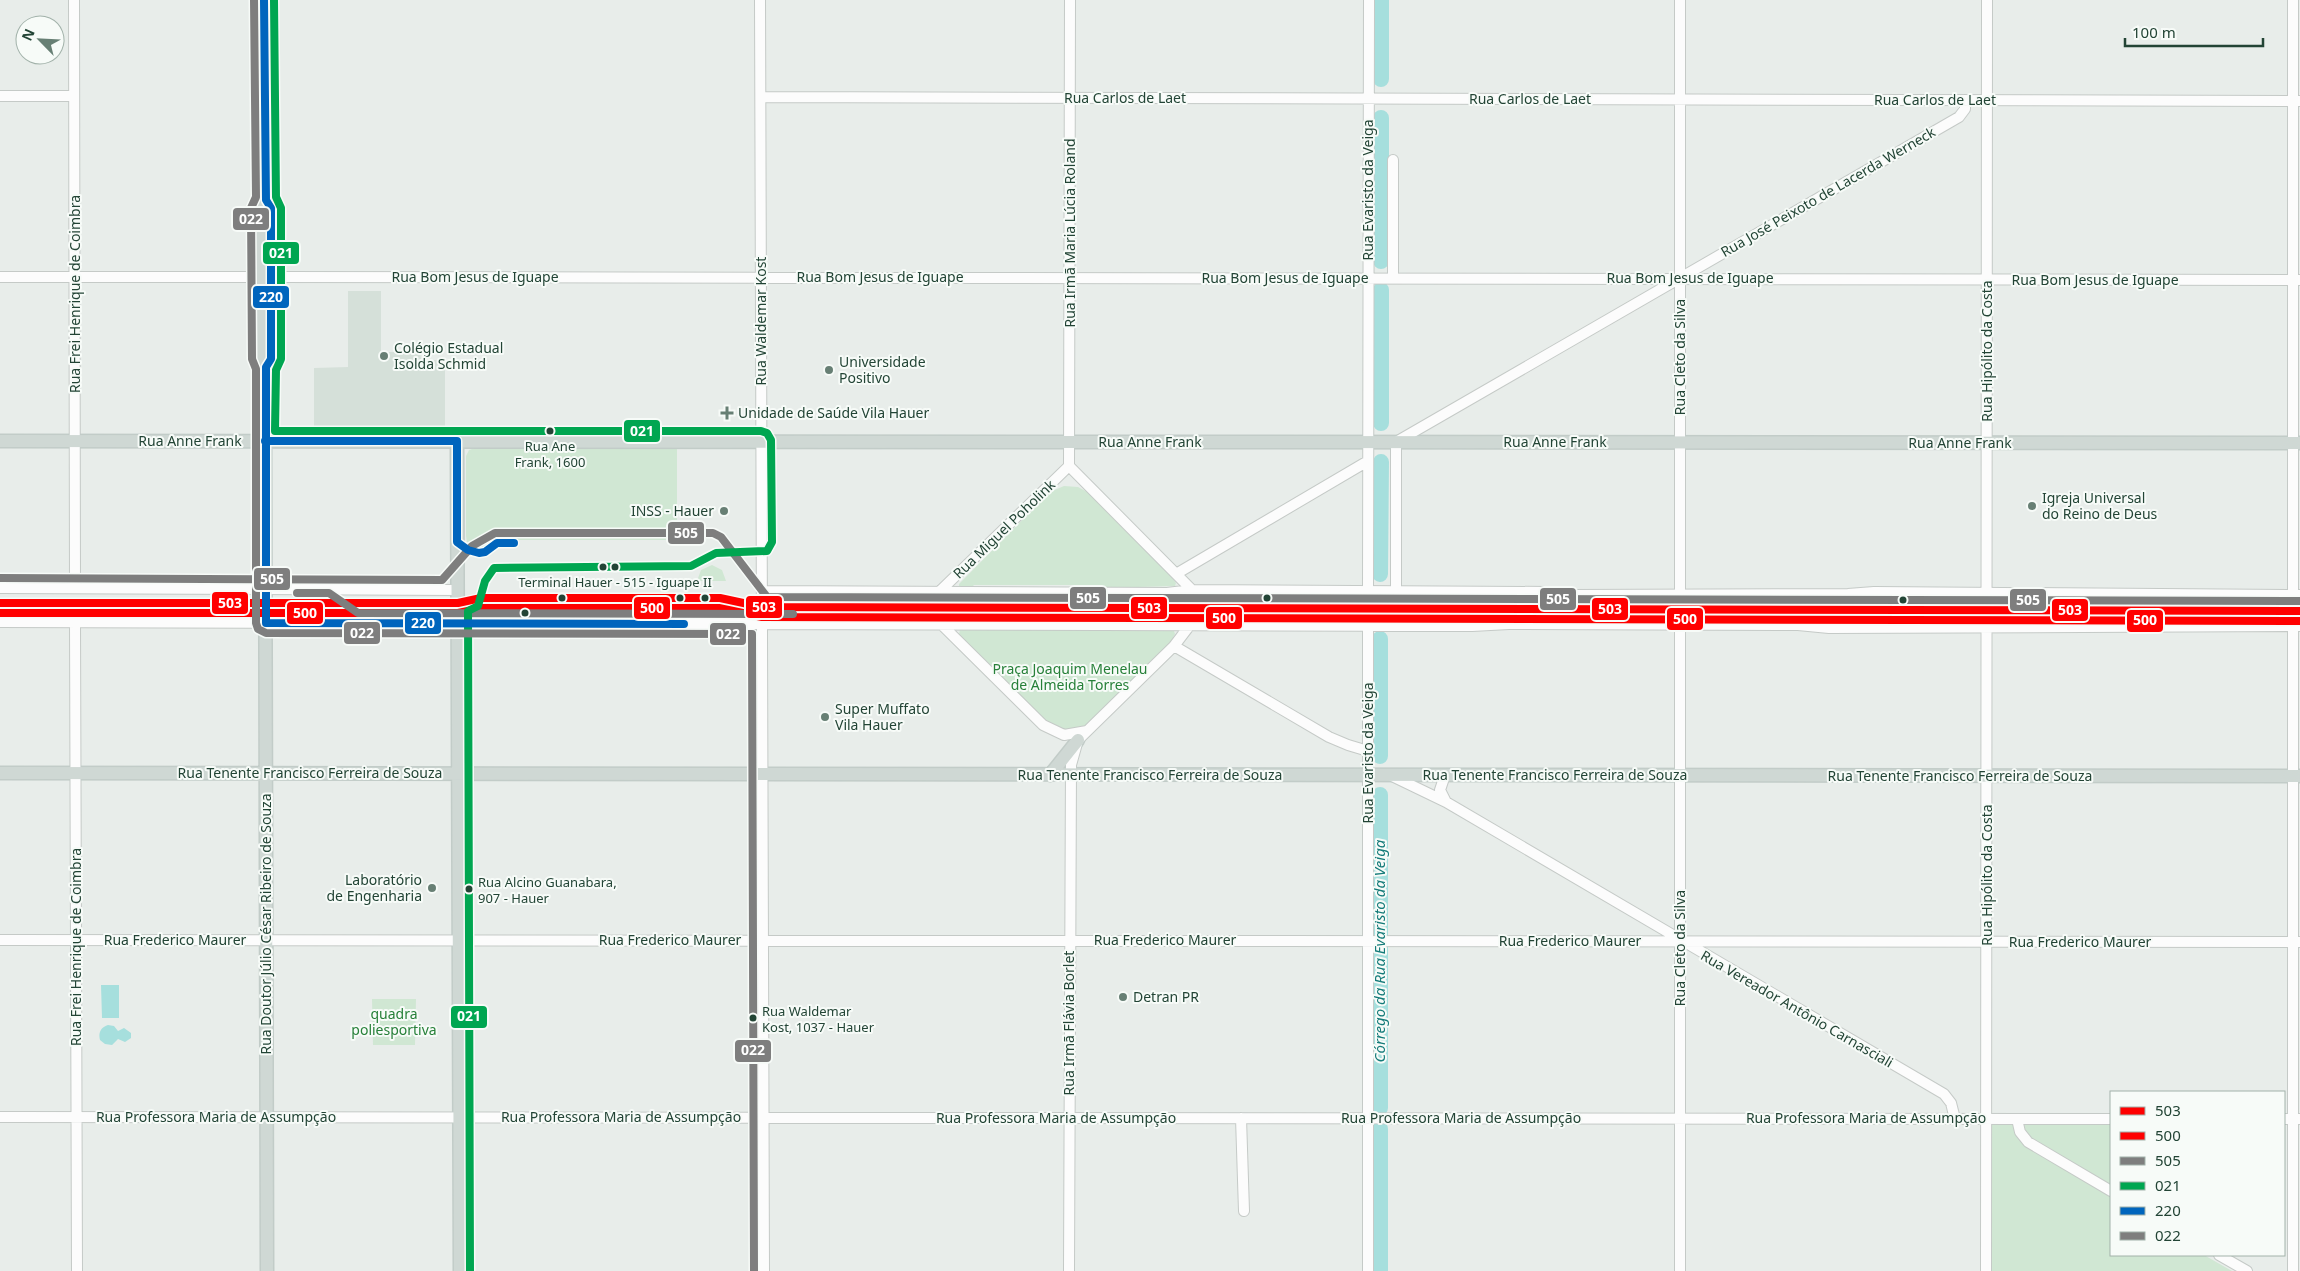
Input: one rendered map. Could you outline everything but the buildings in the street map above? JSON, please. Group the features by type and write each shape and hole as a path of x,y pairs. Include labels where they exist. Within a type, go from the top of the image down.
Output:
{"main road":[{"name":"Rua Doutor Júlio César Ribeiro de Souza","path":"264,0 266,200 270,208 266,277 271,359 266,367 265,441 268,1271"},
{"name":"Rua Anne Frank","path":"0,440 2296,443"},
{"path":"457,441 460,1271"},
{"path":"1050,775 1078,740"},
{"name":"Rua Tenente Francisco Ferreira de Souza","path":"0,773 2296,776"}],"street":[{"name":"Rua Frei Henrique de Coimbra","path":"74,0 75,588"},
{"name":"Rua Waldemar Kost","path":"760,0 764,1271"},
{"name":"Rua Irmã Maria Lúcia Roland","path":"1069,466 1070,0"},
{"name":"Rua Evaristo da Veiga","path":"1368,591 1369,0"},
{"name":"Rua Cleto da Silva","path":"1680,0 1680,594"},
{"name":"Rua Hipólito da Costa","path":"1986,1271 1987,0"},
{"path":"762,591 1167,593 1192,590 1680,594 1987,592 2296,595 2296,101 2293,0"},
{"path":"0,96 74,96"},
{"name":"Rua Carlos de Laet","path":"761,97 2296,101"},
{"name":"Rua José Peixoto de Lacerda Werneck","path":"1396,442 1959,117 1964,109 1965,100"},
{"name":"Rua Evaristo da Veiga","path":"1393,160 1393,278"},
{"name":"Rua Bom Jesus de Iguape","path":"0,277 2296,280"},
{"path":"1396,442 1396,591"},
{"path":"1176,574 1368,461"},
{"path":"1069,466 1192,590 1190,625 1174,646 1078,740"},
{"name":"Rua Miguel Poholink","path":"939,592 1069,466"},
{"path":"0,588 458,590"},
{"path":"0,622 1368,626 1509,624 1798,625 1828,628 2296,626 2297,942 2292,1119 2293,1271"},
{"name":"Rua Frei Henrique de Coimbra","path":"75,622 77,1271"},
{"path":"942,625 1043,725 1064,734 1089,730"},
{"name":"Rua Cleto da Silva","path":"1680,625 1680,1271"},
{"name":"Rua Evaristo da Veiga","path":"1368,626 1371,941 1368,1271"},
{"path":"1174,646 1329,737 1368,751"},
{"name":"Rua Irmã Flávia Borlet","path":"1068,1271 1069,775 1078,740"},
{"name":"Rua Vereador Antônio Carnasciali","path":"1389,775 1446,802 1680,941 1944,1094 1951,1103 1955,1118"},
{"path":"1445,775 1440,790 1446,802"},
{"name":"Rua Frederico Maurer","path":"0,940 2297,942"},
{"name":"Rua Professora Maria de Assumpção","path":"0,1117 2110,1119"},
{"path":"1241,1118 1244,1211"},
{"path":"2018,1118 2020,1132 2028,1142 2110,1190"},
{"path":"2222,1256 2247,1271"}],"shaded area":[{"name":"Colégio Estadual Isolda Schmid","path":"348,291 381,291 381,352 420,352 421,360 445,360 445,429 314,428 314,368 348,367"}],"green space":[{"path":"677,449 677,540 495,540 482,549 473,548 467,542 466,536 466,456 469,450"},
{"path":"1064,486 1078,487 1091,494 1171,576 1176,583 1175,586 1102,588 1097,585 974,585 970,589 959,587 959,584 1050,492"},
{"path":"712,565 722,570 726,581 697,581 701,570"},
{"name":"Praça Joaquim Menelau de Almeida Torres","path":"960,629 1171,630 1175,634 1170,643 1083,729 1067,732 1049,724 959,635"},
{"name":"quadra poliesportiva","path":"372,999 416,999 415,1045 373,1045"},
{"path":"1990,1123 2110,1124 2110,1256 2206,1256 2232,1271 1990,1271"}],"water":[{"path":"101,985 119,985 119,1018 102,1018"},
{"path":"108,1025 114,1026 118,1031 124,1028 131,1033 131,1038 125,1042 118,1039 112,1045 105,1044 100,1040 99,1035 102,1029"}],"waterway":[{"name":"Córrego da Rua Evaristo da Veiga","path":"1381,0 1381,79"},
{"name":"Córrego da Rua Evaristo da Veiga","path":"1381,118 1381,261"},
{"name":"Córrego da Rua Evaristo da Veiga","path":"1381,290 1381,423"},
{"name":"Córrego da Rua Evaristo da Veiga","path":"1380,574 1381,462"},
{"name":"Córrego da Rua Evaristo da Veiga","path":"1380,639 1380,756"},
{"name":"Córrego da Rua Evaristo da Veiga","path":"1380,795 1380,1108"},
{"name":"Córrego da Rua Evaristo da Veiga","path":"1380,1129 1380,1271"}],"transit line":[{"name":"022","path":"254,0 256,197 251,208 252,359 256,369 256,623 258,629 266,633 752,634 754,1271"},
{"name":"220","path":"264,0 266,200 271,208 271,359 266,367 266,623 684,624"},
{"name":"021","path":"274,0 276,197 281,208 281,359 276,370 275,431 761,431 767,433 771,440 772,542 767,551 716,553 691,566 494,568 485,581 478,606 468,611 470,1271"},
{"name":"220","path":"265,441 457,441 457,542 468,550 479,553 485,552 497,543 514,543"},
{"name":"505","path":"0,578 442,580 472,546 495,533 713,533 721,537 767,597 2300,601"},
{"name":"505","path":"297,593 329,593 358,613 793,614"},
{"name":"503","path":"0,603 458,603 481,598 720,598 762,607 2300,611"},
{"name":"500","path":"0,613 458,613 482,608 719,608 762,617 2300,621"}],"place":[{"name":"Colégio Estadual Isolda Schmid","path":"384,356"},
{"name":"Universidade Positivo","path":"829,370"},
{"name":"Unidade de Saúde Vila Hauer","path":"727,413"},
{"name":"Rua Ane Frank, 1600","path":"550,431"},
{"name":"Igreja Universal do Reino de Deus","path":"2032,506"},
{"name":"INSS - Hauer","path":"724,511"},
{"name":"Terminal Hauer - 515 - Iguape II","path":"615,567"},
{"name":"Super Muffato Vila Hauer","path":"825,717"},
{"name":"Laboratório de Engenharia","path":"432,888"},
{"name":"Rua Alcino Guanabara, 907 - Hauer","path":"469,889"},
{"name":"Detran PR","path":"1123,997"},
{"name":"Rua Waldemar Kost, 1037 - Hauer","path":"753,1018"}]}
